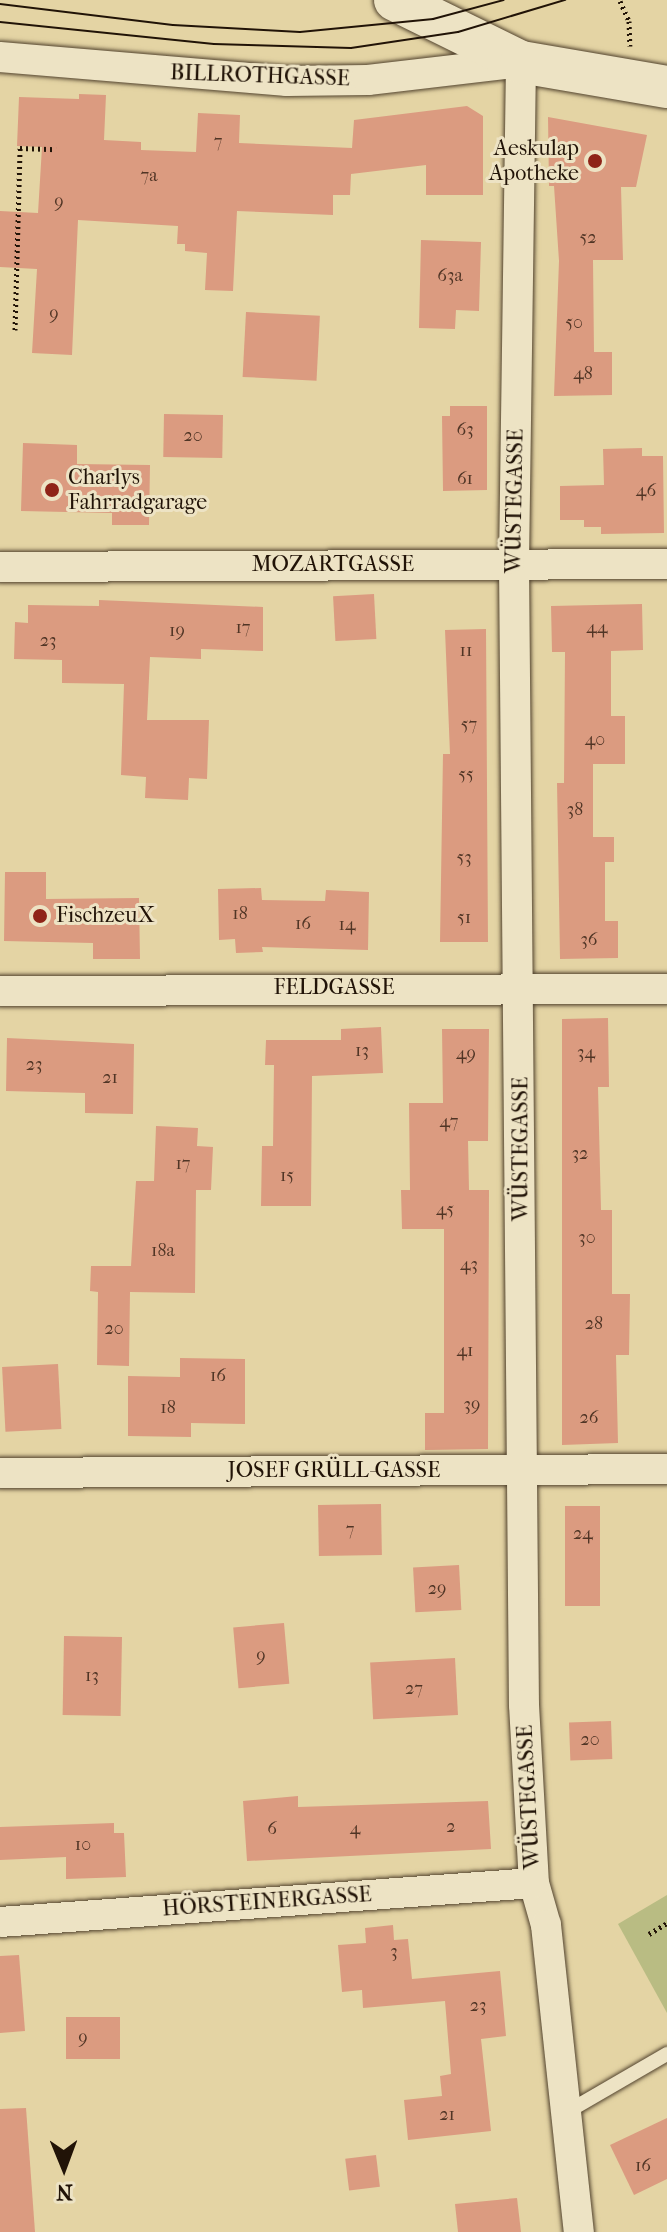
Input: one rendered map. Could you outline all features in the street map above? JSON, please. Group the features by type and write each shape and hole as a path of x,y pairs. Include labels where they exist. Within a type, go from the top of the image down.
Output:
{"street":[{"path":"396,0 521,62 667,87"},
{"name":"BILLROTHGASSE","path":"0,57 287,81 368,80 521,62"},
{"name":"WÜSTEGASSE","path":"521,62 514,563 524,1705 534,1883 546,1925 579,2232"},
{"name":"MOZARTGASSE","path":"0,567 667,564"},
{"name":"FELDGASSE","path":"0,991 520,987 667,989"},
{"name":"JOSEF GRÜLL-GASSE","path":"0,1473 667,1469"},
{"name":"HÖRSTEINERGASSE","path":"0,1922 534,1883"}],"lane":[{"path":"567,2112 667,2054"}],"path":[{"path":"620,1 629,21 630,50 643,52"},
{"path":"15,330 20,148 56,149"},
{"path":"649,1934 667,1923"}],"green space":[{"path":"667,1895 667,2013 618,1924"}],"building":[{"path":"79,94 106,95 104,140 141,142 141,150 196,152 198,113 240,115 239,143 352,148 354,120 467,106 483,116 483,195 426,195 426,165 351,174 350,195 333,195 333,215 237,211 233,291 205,290 207,253 185,251 185,244 177,244 178,226 78,220 72,355 32,353 37,269 0,267 0,211 38,213 42,147 17,146 19,97 79,99"},
{"path":"548,117 647,135 636,187 621,187 623,260 593,260 594,352 612,352 612,395 554,396 559,261 554,186 549,186"},
{"path":"421,240 481,242 479,311 456,310 455,329 419,328"},
{"path":"246,312 320,316 316,381 243,377"},
{"path":"450,406 487,406 487,490 443,491 442,416 450,416"},
{"path":"164,414 223,415 222,458 163,457"},
{"path":"23,443 77,445 77,464 150,465 149,525 112,525 112,513 21,511"},
{"path":"642,448 642,456 663,456 664,533 601,534 601,527 584,527 584,520 560,520 560,486 604,485 603,449"},
{"path":"374,594 376,639 335,641 333,596"},
{"path":"99,600 263,607 263,651 201,649 201,659 150,657 147,720 209,720 207,779 189,778 188,800 145,798 146,777 121,775 124,684 62,683 62,660 14,659 15,622 28,623 28,605 99,606"},
{"path":"642,604 643,650 611,651 611,716 625,716 625,764 593,764 593,837 614,837 614,862 605,862 605,921 618,921 618,958 560,959 557,783 564,783 565,652 552,652 551,606"},
{"path":"486,629 488,942 440,942 443,754 450,754 445,630"},
{"path":"5,872 46,872 46,899 139,898 140,959 93,959 93,943 4,941"},
{"path":"261,888 262,900 325,901 326,890 369,892 368,950 262,947 263,952 236,953 235,939 219,940 218,889"},
{"path":"608,1018 609,1087 598,1087 601,1210 612,1210 612,1294 630,1294 629,1355 616,1355 618,1443 562,1445 562,1019"},
{"path":"381,1027 383,1073 312,1076 311,1206 261,1206 262,1146 273,1146 274,1065 265,1065 266,1040 341,1040 341,1029"},
{"path":"442,1029 489,1029 488,1141 468,1141 469,1190 489,1190 488,1449 425,1450 425,1413 444,1413 444,1229 402,1229 401,1190 410,1190 409,1103 443,1103"},
{"path":"7,1038 134,1044 133,1114 85,1113 85,1093 6,1091"},
{"path":"156,1126 198,1128 197,1146 213,1147 211,1190 196,1190 195,1293 130,1292 129,1366 97,1365 98,1292 90,1291 91,1266 131,1266 136,1181 154,1181"},
{"path":"180,1358 245,1359 245,1424 191,1423 191,1437 128,1436 128,1376 180,1377"},
{"path":"58,1364 61,1429 5,1432 2,1367"},
{"path":"381,1504 382,1555 319,1556 318,1505"},
{"path":"565,1506 600,1506 600,1606 565,1606"},
{"path":"459,1565 461,1610 415,1612 413,1567"},
{"path":"284,1623 289,1684 239,1688 233,1627"},
{"path":"64,1636 122,1637 121,1716 63,1715"},
{"path":"455,1658 458,1715 373,1719 370,1662"},
{"path":"611,1721 612,1759 570,1760 569,1722"},
{"path":"298,1796 298,1807 488,1801 491,1849 247,1861 243,1801"},
{"path":"114,1823 114,1833 124,1833 126,1877 66,1879 66,1857 0,1860 0,1827"},
{"path":"393,1925 394,1940 408,1939 412,1979 500,1971 506,2036 481,2039 491,2131 408,2140 404,2100 442,2096 440,2076 451,2074 445,2001 363,2008 362,1990 342,1992 338,1945 366,1943 365,1928"},
{"path":"19,1955 25,2031 0,2033 0,1956"},
{"path":"66,2017 120,2017 120,2059 66,2059"},
{"path":"26,2108 35,2232 0,2232 0,2109"},
{"path":"667,2118 667,2179 634,2195 610,2145"},
{"path":"376,2155 380,2187 349,2191 345,2159"},
{"path":"517,2198 521,2232 458,2232 455,2204"}],"tram line":[{"path":"0,4 173,25 300,32 433,19 504,0"},
{"path":"0,22 214,44 351,48 458,32 565,0"}],"place":[{"name":"Aeskulap Apotheke","path":"595,161"},
{"name":"Charlys Fahrradgarage","path":"52,490"},
{"name":"FischzeuX","path":"40,916"}]}
